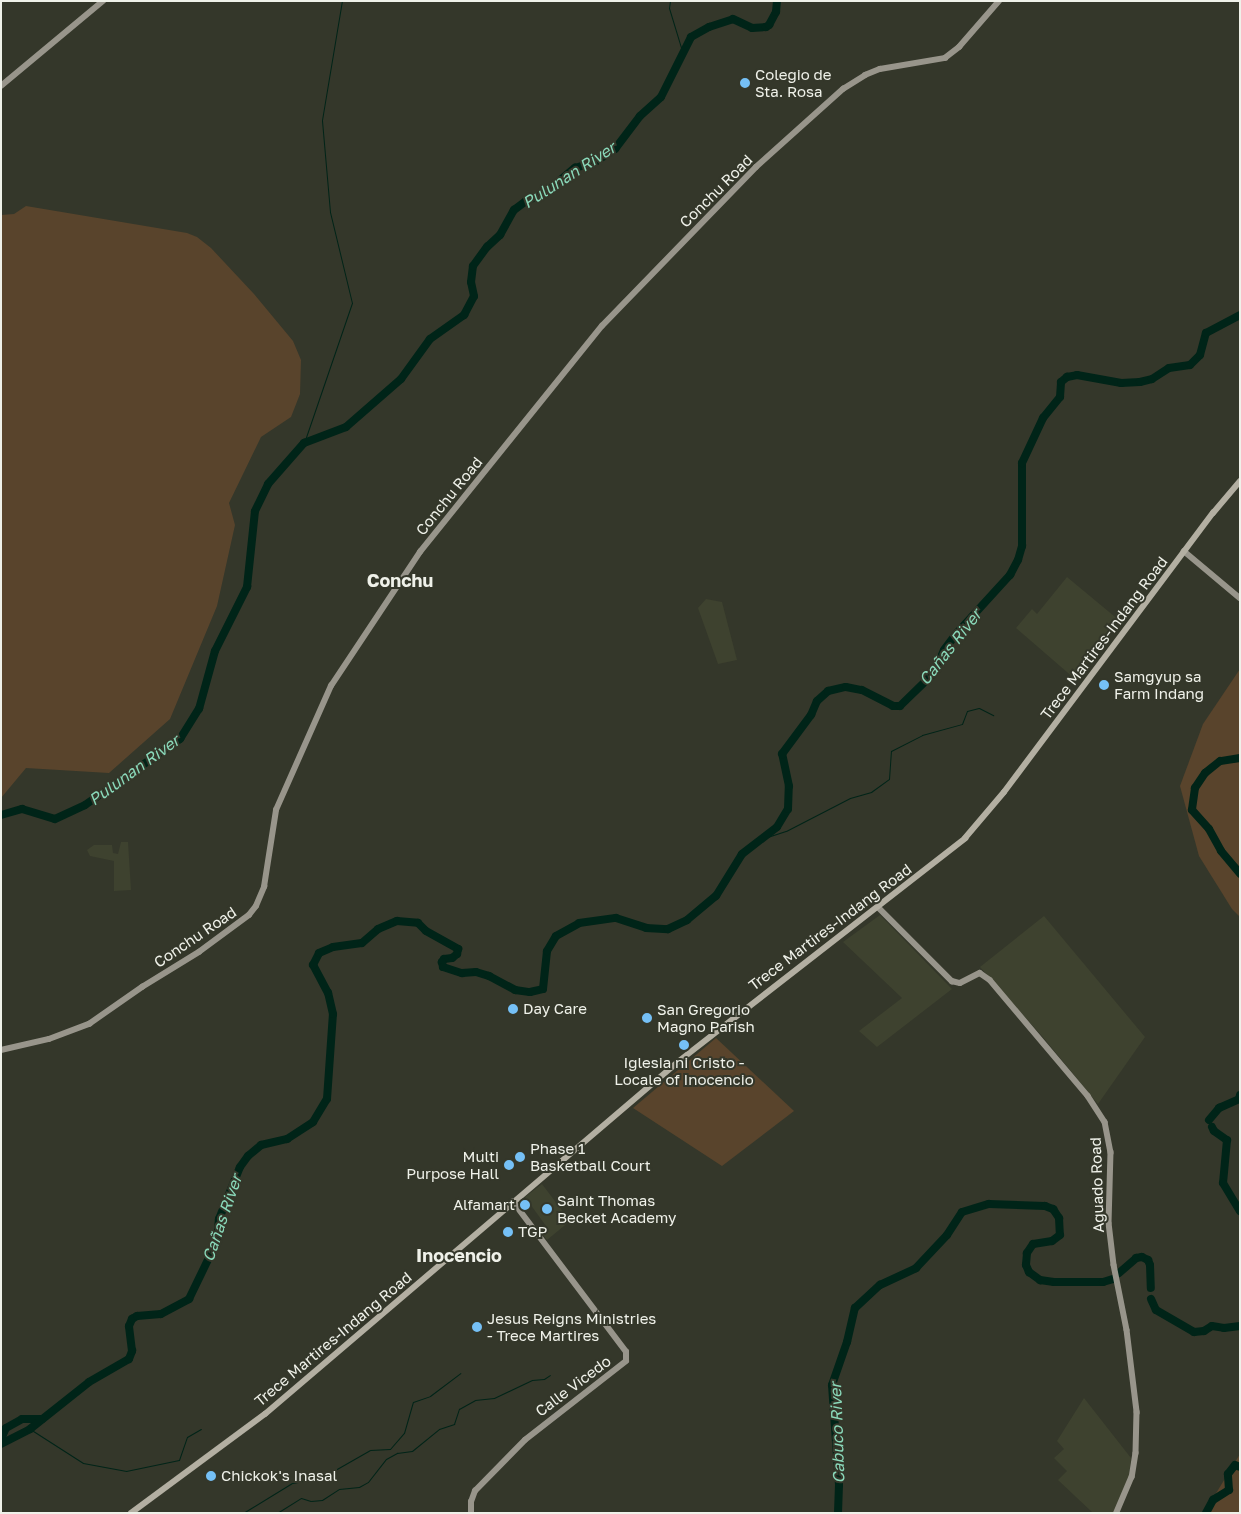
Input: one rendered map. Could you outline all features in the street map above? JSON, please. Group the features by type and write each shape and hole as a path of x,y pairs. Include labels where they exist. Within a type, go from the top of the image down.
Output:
{"main road":[{"path":"1,86 103,1"},
{"name":"Conchu Road","path":"1,1050 63,1035 89,1024 142,987 199,952 249,915 256,906 264,887 276,810 331,686 420,552 602,326 756,167 819,109 844,89 872,72 902,64 945,58 959,47 999,1"},
{"name":"Trece Martires-Indang Road","path":"131,1513 265,1414 679,1061 950,851 987,814 1184,551 1240,481"},
{"path":"1184,551 1240,598"},
{"name":"Aguado Road","path":"878,907 952,981 960,983 980,973 990,980 1088,1096 1105,1122 1111,1152 1109,1223 1112,1252 1127,1330 1138,1412 1136,1453 1132,1477 1117,1513"},
{"name":"Calle Vicedo","path":"471,1513 471,1502 475,1491 525,1440 626,1361 626,1352 513,1202"}],"shaded area":[{"path":"26,206 187,233 197,237 211,248 254,294 293,341 301,360 300,394 291,417 261,437 229,503 235,525 217,606 170,719 109,773 26,768 1,798 1,215 14,214"},
{"path":"1067,577 1120,621 1075,679 1016,628 1032,609 1037,614"},
{"path":"706,599 722,602 737,660 718,664 698,608"},
{"path":"1240,669 1240,917 1232,909 1199,856 1180,786 1203,724"},
{"path":"121,842 128,842 131,890 114,891 114,861 90,856 87,850 94,845 112,845 113,853 118,854"},
{"path":"880,915 952,989 877,1047 859,1031 902,998 843,942"},
{"path":"1044,916 1145,1037 1098,1104 1042,1036 980,967"},
{"path":"716,1038 794,1111 722,1166 633,1108"},
{"name":"Saint Thomas Becket Academy","path":"542,1184 570,1221 547,1240 540,1231 546,1226 525,1197"},
{"path":"1084,1398 1131,1458 1129,1476 1114,1513 1093,1513 1058,1480 1067,1471 1054,1458 1064,1449 1057,1441"},
{"path":"1240,1454 1240,1513 1204,1513"}],"waterway":[{"path":"304,443 352,303 330,212 322,120 342,1"},
{"path":"670,1 669,8 683,54"},
{"name":"Pulunan River","path":"1,815 22,809 55,819 85,805 180,739 199,709 215,651 247,587 255,511 268,484 304,443 346,427 401,379 430,339 464,315 474,296 471,282 473,266 487,247 500,235 514,210 526,201 546,192 575,168 595,162 615,149 640,116 661,97 691,37 709,27 733,19 752,28 766,27 776,12 777,1"},
{"name":"Cañas River","path":"1,1444 30,1429 89,1382 129,1359 132,1351 129,1326 132,1319 137,1316 161,1314 189,1299 217,1241 219,1219 240,1167 248,1156 261,1145 287,1139 313,1122 327,1099 333,1014 328,993 313,965 319,953 333,947 362,943 378,929 397,921 418,923 426,931 458,949 457,954 452,958 444,959 442,962 443,967 462,973 476,972 489,976 515,990 530,992 543,989 547,951 556,936 579,923 616,918 646,928 668,929 687,920 716,896 742,854 777,827 788,809 789,786 782,754 811,715 817,701 828,691 846,687 862,690 893,706 900,706 933,674 944,650 957,633 1010,575 1018,560 1022,546 1022,463 1043,418 1060,397 1061,382 1067,377 1077,375 1121,383 1140,382 1152,379 1169,368 1190,365 1200,355 1206,333 1240,315"},
{"path":"758,840 786,831 850,798 871,792 889,779 891,751 922,735 962,724 967,711 979,708 993,715"},
{"path":"1240,758 1220,761 1205,773 1195,788 1192,810 1209,829 1221,851 1240,874"},
{"path":"1209,1120 1219,1108 1239,1099 1240,1095"},
{"path":"1212,1127 1214,1131 1227,1140 1223,1183 1240,1211"},
{"name":"Cabuco River","path":"838,1513 839,1485 832,1385 847,1342 855,1308 880,1285 916,1268 947,1235 962,1212 989,1204 1045,1206 1053,1209 1059,1218 1060,1235 1052,1241 1033,1244 1027,1253 1026,1265 1029,1272 1040,1280 1054,1282 1103,1282 1113,1279"},
{"path":"1119,1273 1136,1258 1142,1257 1148,1260 1150,1265 1151,1288"},
{"path":"1151,1299 1156,1310 1194,1332 1204,1331 1212,1326 1224,1328 1240,1326"},
{"path":"243,1513 292,1483 321,1478 370,1450 390,1449 404,1433 413,1402 430,1396 460,1373"},
{"path":"277,1513 301,1498 311,1501 322,1500 339,1489 359,1487 368,1482 386,1459 397,1453 412,1451 439,1429 454,1424 459,1409 475,1400 494,1398 532,1380 544,1379 550,1375"},
{"path":"1,1439 6,1428 22,1419 42,1419"},
{"path":"30,1429 83,1463 126,1471 179,1460 187,1437 201,1429"},
{"path":"1206,1513 1213,1500 1229,1490 1228,1474 1235,1465 1240,1467"},
{"path":"245,1513 263,1513"}],"place":[{"name":"Colegio de Sta. Rosa","path":"745,83"},
{"name":"Samgyup sa Farm Indang","path":"1104,685"},
{"name":"Day Care","path":"513,1009"},
{"name":"San Gregorio Magno Parish","path":"647,1018"},
{"name":"Iglesia ni Cristo - Locale of Inocencio","path":"684,1045"},
{"name":"Phase 1 Basketball Court","path":"520,1157"},
{"name":"Multi Purpose Hall","path":"509,1165"},
{"name":"Alfamart","path":"525,1205"},
{"name":"Saint Thomas Becket Academy","path":"547,1209"},
{"name":"TGP","path":"508,1232"},
{"name":"Jesus Reigns Ministries - Trece Martires","path":"477,1327"},
{"name":"Chickok's Inasal","path":"211,1476"}],"district":[{"name":"Conchu","path":"400,580"},
{"name":"Inocencio","path":"459,1255"}]}
